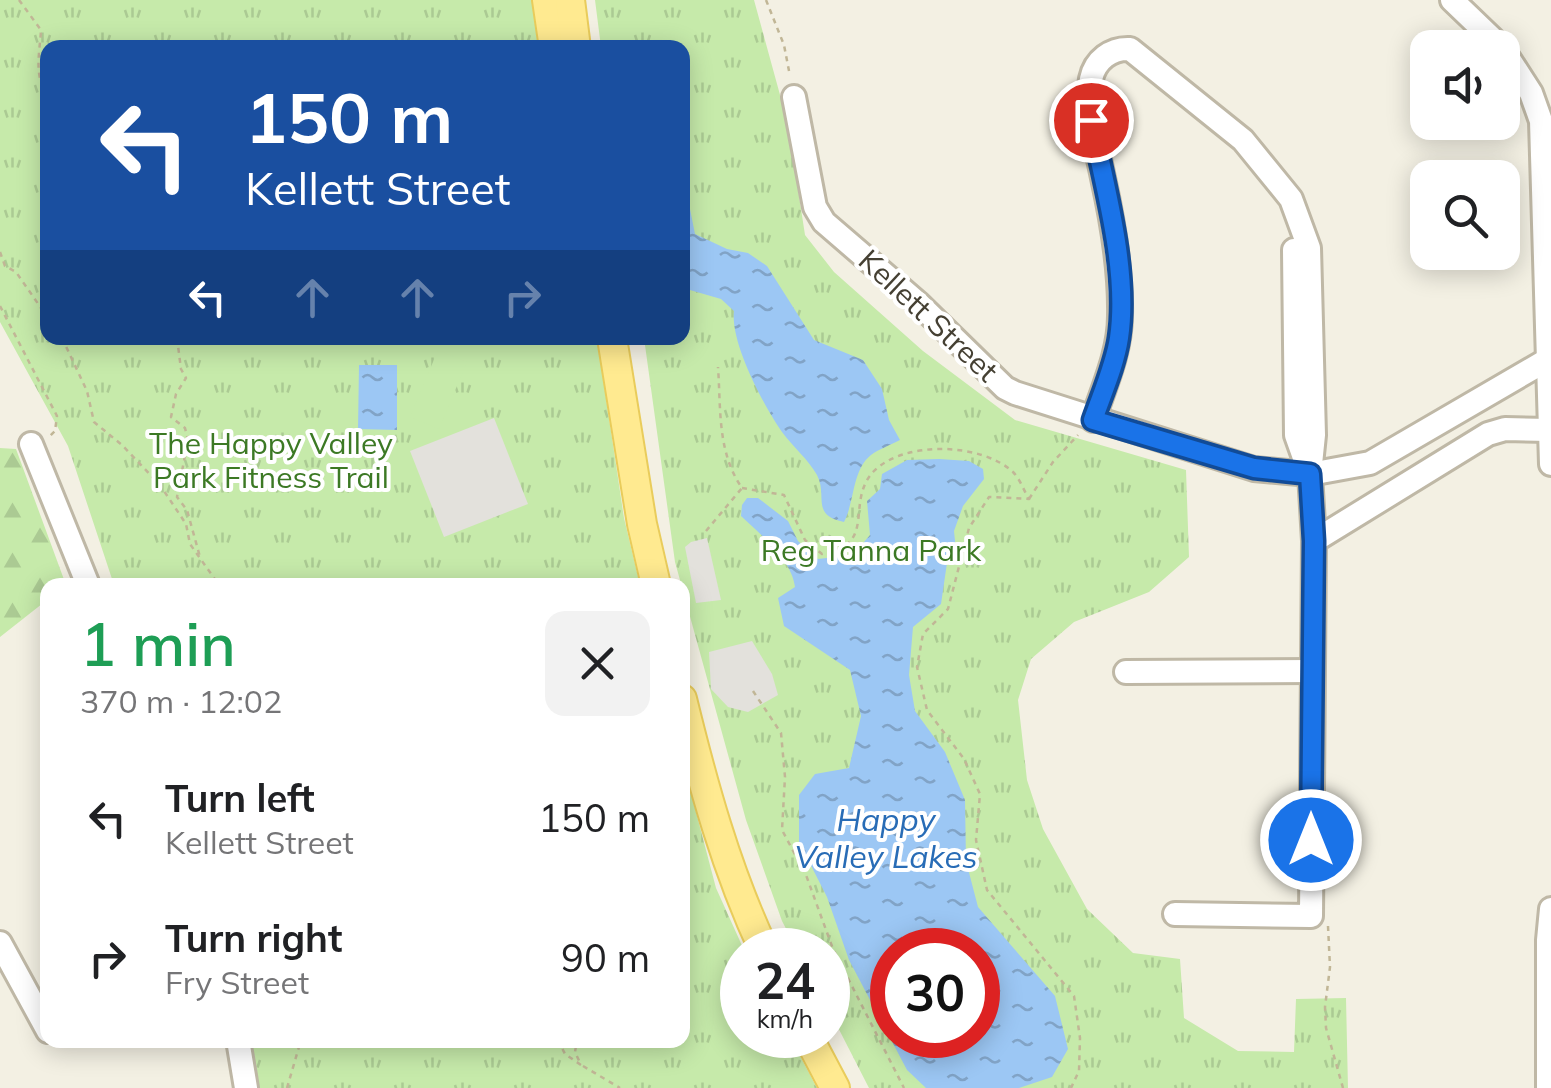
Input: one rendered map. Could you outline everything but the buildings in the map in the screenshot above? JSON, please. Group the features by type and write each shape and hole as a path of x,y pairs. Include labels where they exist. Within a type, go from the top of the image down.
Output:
{"main road":[{"path":"547,0 553,40"},
{"path":"570,0 575,40"},
{"path":"613,345 654,578"},
{"path":"690,731 730,872 754,928"},
{"path":"820,1058 836,1088"}],"street":[{"path":"1452,0 1483,30"},
{"path":"1093,420 1118,341 1120,281 1091,120 1090,82 1094,66 1107,54 1118,48 1130,49 1243,140 1291,199 1310,248 1314,434 1310,474 1314,541 1312,671 1319,919 1175,914"},
{"path":"1520,76 1541,122 1548,178 1546,360 1551,464"},
{"name":"Kellett Street","path":"794,97 814,207 824,222 918,303 1004,388 1093,420 1254,468 1310,474 1339,471 1370,463 1546,360"},
{"path":"1314,541 1488,434 1506,429 1549,430"},
{"path":"32,447 85,578"},
{"path":"1126,672 1312,671"},
{"path":"1548,1088 1551,909"},
{"path":"0,944 40,1017"},
{"path":"239,1048 246,1088"}],"path":[{"path":"19,0 41,30 40,40"},
{"path":"766,0 784,44 794,97"},
{"path":"40,44 40,86"},
{"path":"0,252 6,266 16,272 40,306"},
{"path":"0,306 57,416 55,431 32,447"},
{"path":"65,345 87,391 94,422 122,444 160,484 186,524 190,544 214,578"},
{"path":"178,345 186,378 176,394 171,417 184,428 188,440 177,496 186,510 202,563"},
{"path":"718,368 724,453 742,488"},
{"path":"1029,499 1053,462 1093,420"},
{"path":"742,488 762,488 784,495 805,540 822,554 842,551 852,541 860,519 860,489 876,469 898,456 925,449 967,450 1015,473 1029,499"},
{"path":"706,531 742,488"},
{"path":"1029,499 989,496 969,528 948,609 923,634 917,666 927,710 964,760 980,794 976,840 988,890 1074,996 1080,1054 1079,1070 1071,1088"},
{"path":"753,691 781,733 785,777 782,830 806,875 833,949 904,1088"},
{"path":"1319,919 1330,967 1324,1006 1326,1028 1343,1088"},
{"path":"287,1088 299,1048"},
{"path":"563,1048 581,1065 620,1088"},
{"path":"576,1048 581,1065"}],"green space":[{"name":"The Happy Valley Park Fitness Trail","path":"0,0 538,0 545,40 40,40 40,345 598,345 624,518 638,578 112,578 68,446 0,322"},
{"name":"Reg Tanna Park","path":"595,0 754,0 788,124 805,235 834,272 923,351 1015,420 1186,470 1189,557 1149,592 1074,622 1031,659 1018,700 1027,780 1043,829 1087,909 1133,953 1180,959 1184,1018 1238,1051 1294,1052 1296,999 1346,998 1348,1088 869,1088 850,1051 850,928 786,928 782,921 746,820 690,617 690,578 679,578 645,345 690,345 690,40 600,40"},
{"path":"438,350 467,362 439,429 410,417"},
{"path":"0,448 16,449 63,578 40,578 40,606 0,637"},
{"path":"690,790 716,888 734,928 720,928 720,1058 801,1058 817,1088 258,1088 251,1048 690,1048"}],"shaded area":[{"path":"494,418 528,504 444,537 410,451"},
{"path":"707,538 721,600 696,603 685,547"},
{"path":"752,641 772,674 778,695 748,712 728,707 711,689 709,652"}],"water":[{"path":"690,209 695,234 727,249 748,253 767,266 814,340 863,360 882,389 889,420 900,440 865,461 844,522 823,510 817,475 782,432 758,391 737,340 734,311 721,299 690,290"},
{"path":"359,365 397,365 397,430 358,429"},
{"name":"Happy Valley Lakes","path":"907,460 969,461 983,469 984,479 963,506 954,531 956,551 947,563 941,604 913,627 909,675 915,711 945,752 965,800 966,861 978,907 996,928 870,928 870,1000 850,962 850,928 838,928 799,842 799,795 815,774 849,768 861,716 850,670 784,626 778,598 795,587 793,577 774,548 741,516 747,498 758,498 788,521 798,541 818,559 853,555 870,535 867,501 880,489 882,474"},
{"name":"Happy Valley Lakes","path":"1000,932 1055,996 1068,1049 1052,1077 1019,1088 926,1088 901,1058 1000,1058"}],"route":[{"path":"1091,120 1120,281 1118,341 1093,420 1254,468 1310,474 1314,541 1311,840"}]}
